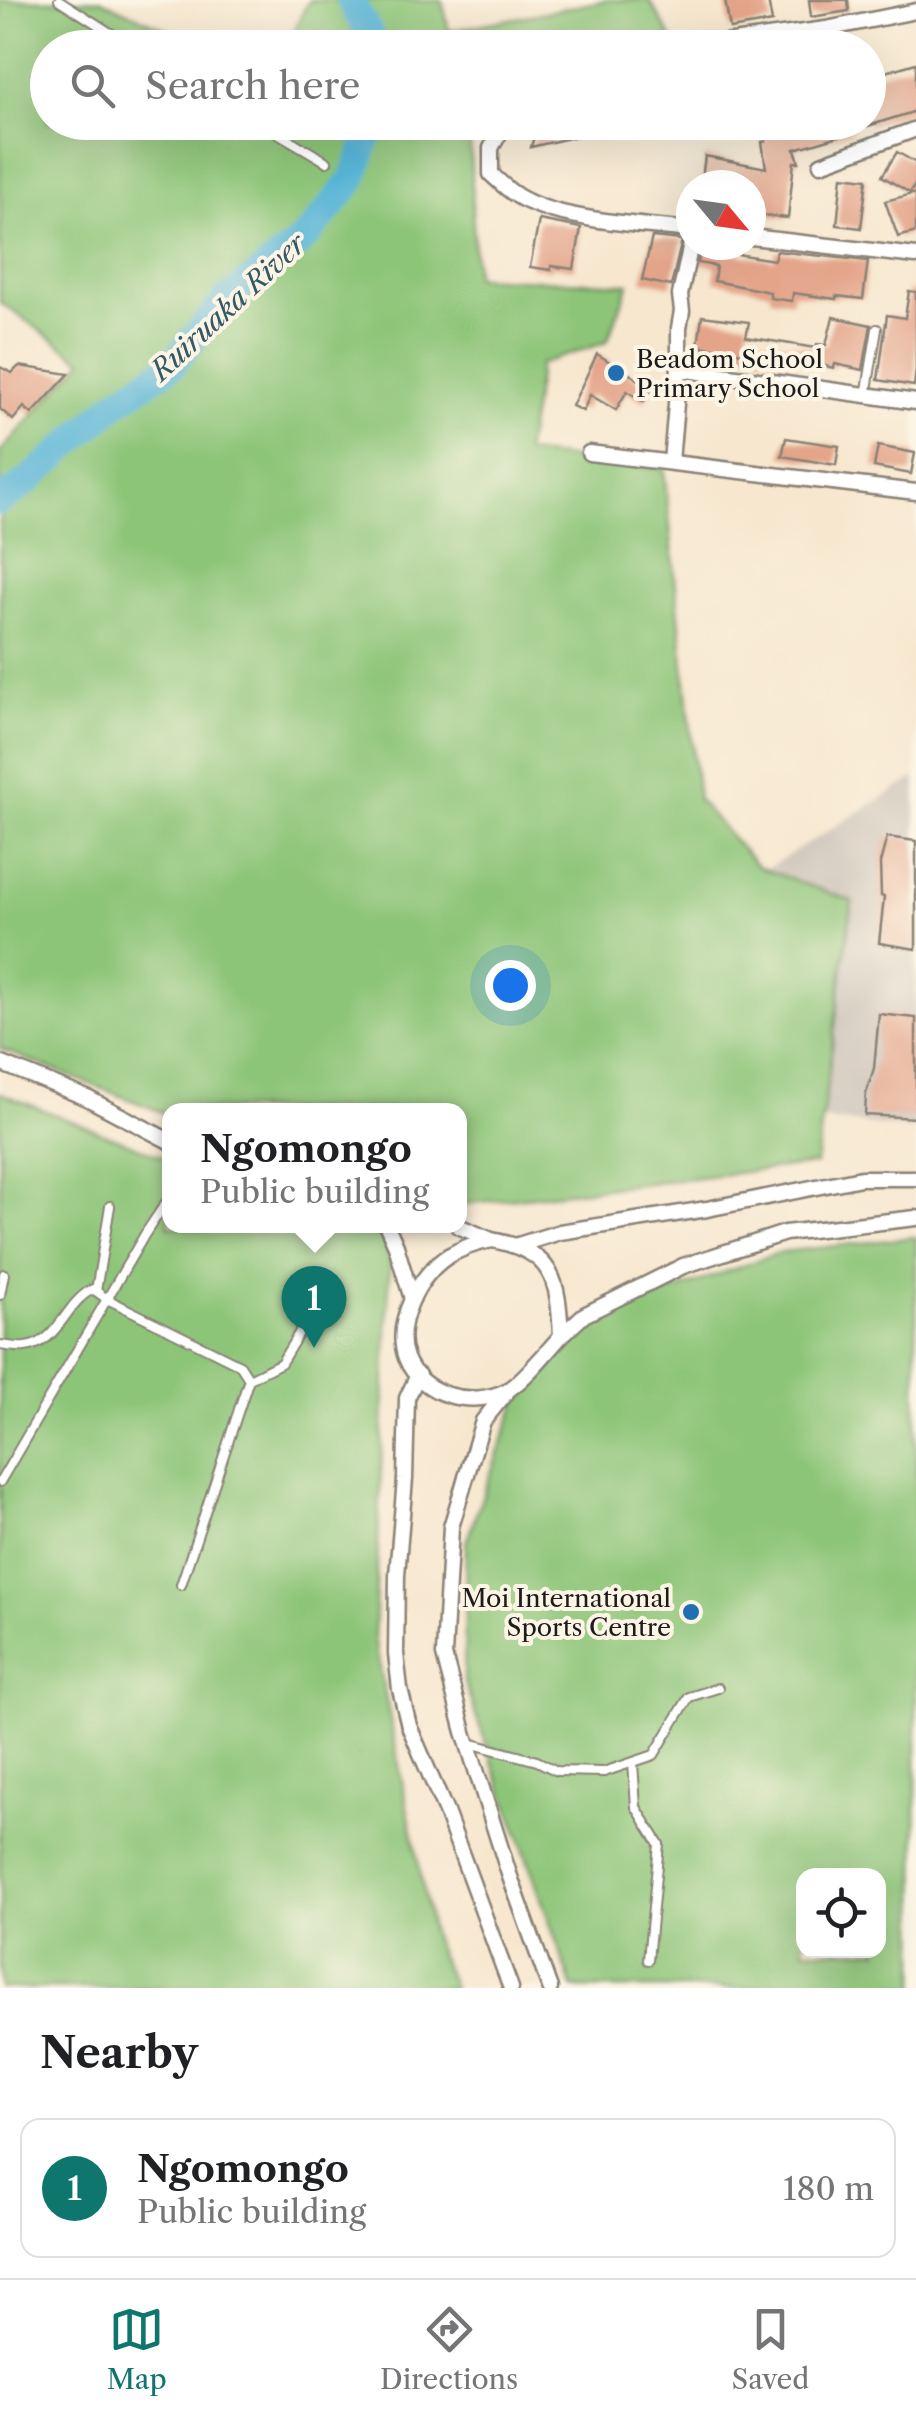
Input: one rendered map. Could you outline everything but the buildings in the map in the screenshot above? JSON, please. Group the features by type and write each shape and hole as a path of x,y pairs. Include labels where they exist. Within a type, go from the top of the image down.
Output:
{"street":[{"path":"819,30 916,10"},
{"path":"821,164 916,130"},
{"path":"496,140 492,148 491,174 530,203 606,220 676,228"},
{"path":"766,239 916,256"},
{"path":"671,462 680,296 688,260"},
{"path":"679,369 916,402"},
{"path":"589,453 916,492"},
{"path":"0,1063 86,1098 162,1138"},
{"path":"518,1245 560,1232 707,1209 861,1178 916,1178"},
{"path":"550,1988 509,1874 444,1655 451,1527 484,1421 508,1390 584,1315 684,1266 785,1233 916,1218"},
{"path":"467,1230 518,1245 548,1268 560,1304 561,1336"},
{"path":"390,1233 412,1298"},
{"path":"492,1240 471,1244 445,1258 424,1280 412,1298 403,1335 406,1358 437,1391 459,1398 485,1398 508,1390"},
{"path":"418,1375 407,1398 397,1575 396,1654 400,1689 409,1726 446,1812 506,1984"}],"lane":[{"path":"59,0 106,30"},
{"path":"290,140 327,162"},
{"path":"866,396 877,328"},
{"path":"96,1290 110,1206"},
{"path":"0,1482 162,1210"},
{"path":"0,1294 4,1274"},
{"path":"0,1345 24,1348 39,1344 54,1332 80,1296 96,1290 240,1365 249,1379"},
{"path":"182,1585 249,1379 281,1363 299,1333"},
{"path":"467,1742 537,1761 558,1771 604,1772 654,1755 689,1697 718,1688"},
{"path":"633,1764 636,1806 659,1844 648,1960"}],"shaded area":[{"path":"916,777 916,1129 628,1102 655,937"}],"green space":[{"path":"0,0 101,0 168,30 30,30 30,140 471,140 475,277 629,284 607,342 540,364 525,453 664,469 698,800 758,867 852,901 816,1164 467,1204 467,1103 162,1103 162,1112 0,1049 0,452 83,361 0,302"},
{"path":"309,0 442,0 449,30 294,30"},
{"path":"608,0 649,0 667,30 454,30"},
{"path":"0,1093 162,1156 162,1233 370,1233 391,1240 374,1637 433,1939 453,1988 0,1988"},
{"name":"Moi International Sports Centre","path":"916,1237 916,1988 573,1988 464,1682 466,1542 517,1401 595,1319 781,1252"}],"waterway":[{"name":"Ruiruaka River","path":"350,0 367,30"},
{"name":"Ruiruaka River","path":"0,501 118,401 172,365 223,303 306,237 353,180 367,140"}],"place":[{"name":"Beadom School Primary School","path":"616,373"},
{"name":"Ngomongo","path":"314,1348"},
{"name":"Moi International Sports Centre","path":"691,1612"}]}
